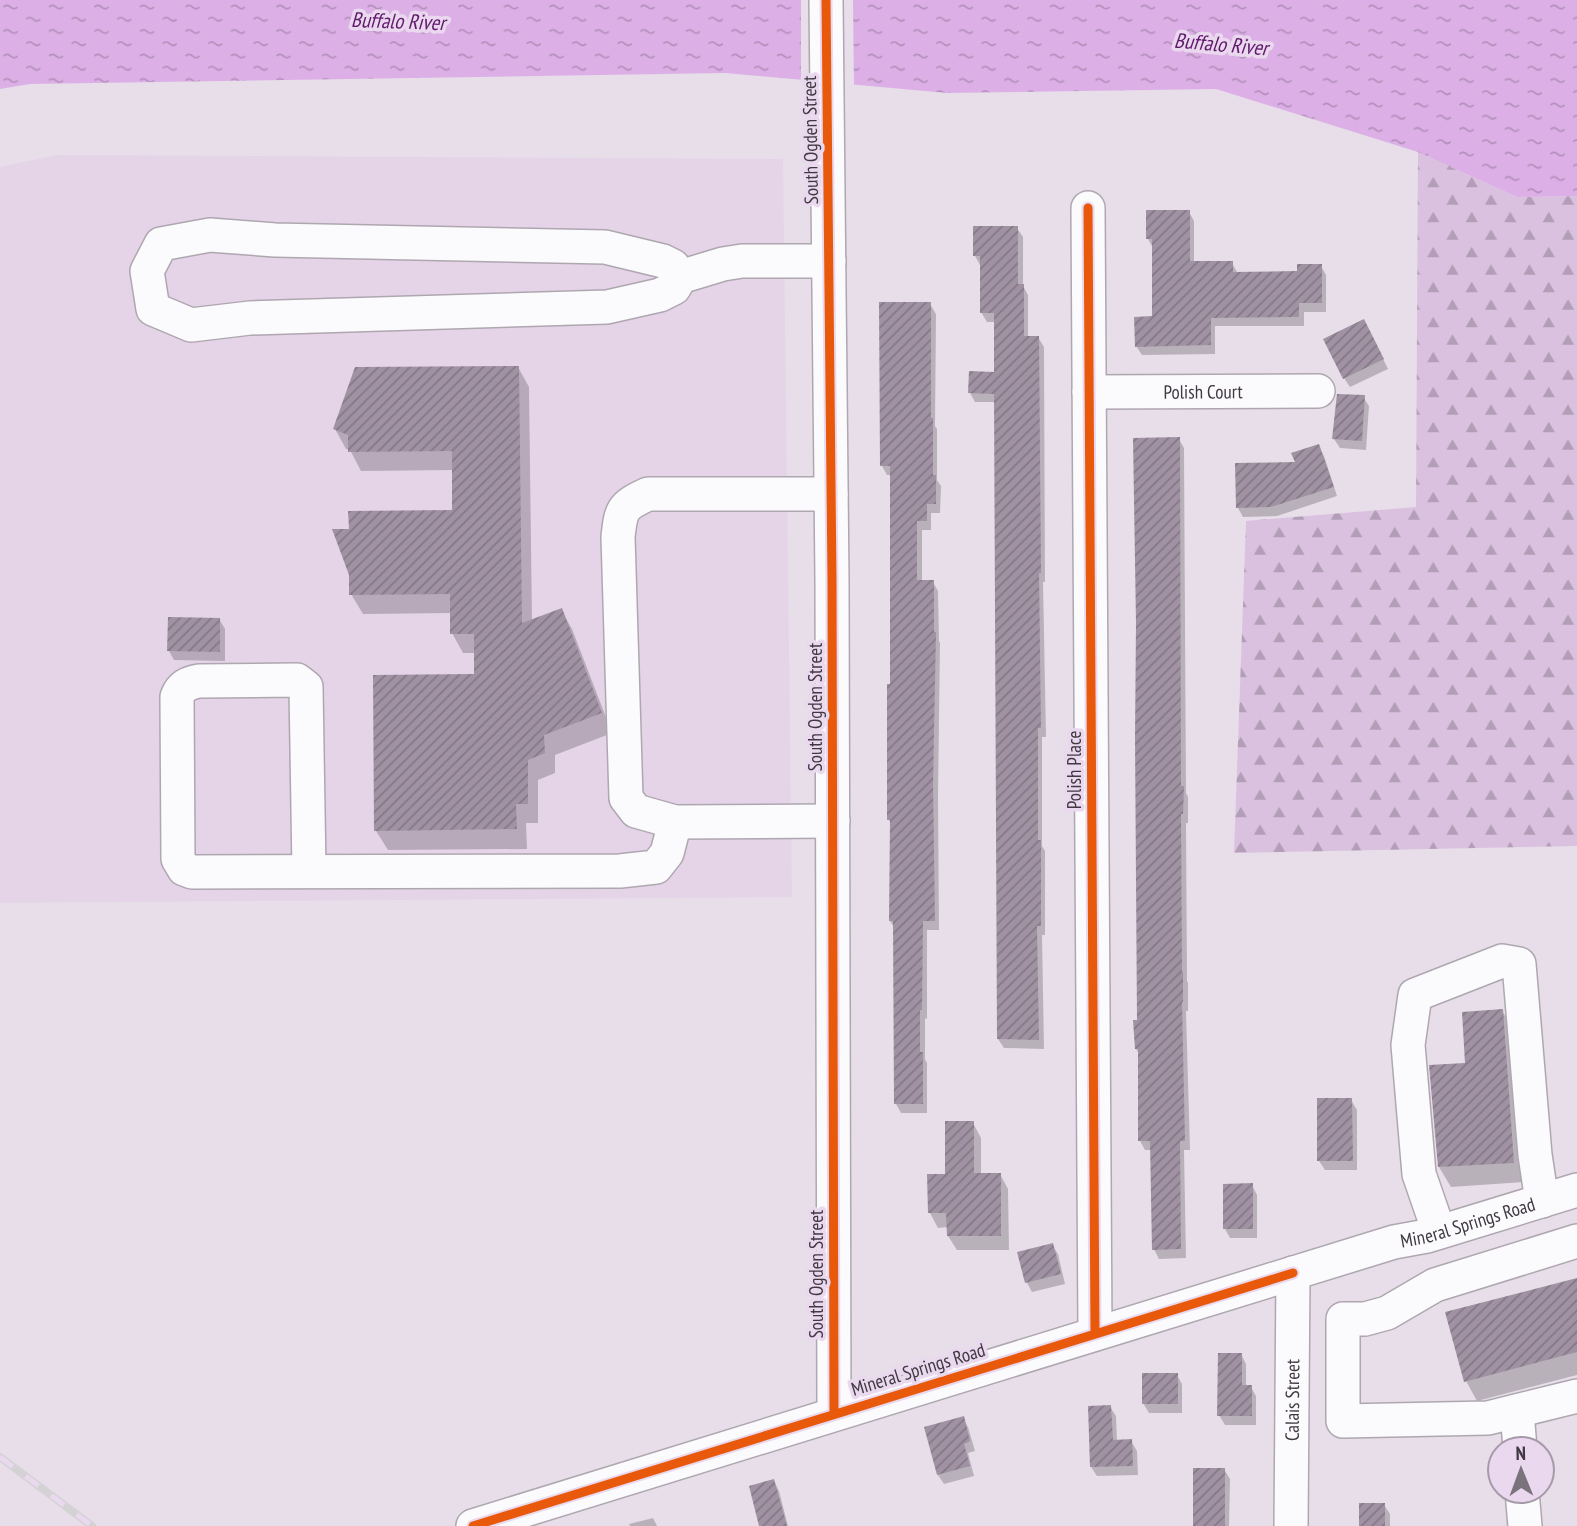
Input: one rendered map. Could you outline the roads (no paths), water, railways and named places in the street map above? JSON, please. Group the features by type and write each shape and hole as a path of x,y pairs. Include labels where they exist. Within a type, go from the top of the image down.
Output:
{"street":[{"name":"South Ogden Street","path":"826,0 831,494 834,1413"},
{"name":"Polish Place","path":"1087,208 1096,1333"},
{"path":"680,277 673,266 663,261 605,247 275,240 211,235 161,244 147,271 153,309 191,325 250,318 607,307 660,295 674,288 680,277 723,264 742,261 829,261"},
{"name":"Polish Court","path":"1089,392 1318,391"},
{"path":"831,494 648,494 628,503 620,517 618,537 626,798 636,811 675,822 832,821"},
{"path":"309,871 306,687 297,680 187,683 177,697 178,859 184,869 192,872 620,871 656,867 667,853 675,822"},
{"path":"1439,1232 1419,1174 1408,1045 1415,995 1502,961 1519,964 1535,1155 1542,1201"},
{"name":"Mineral Springs Road","path":"473,1526 1394,1242 1439,1232 1577,1191"},
{"path":"1577,1241 1435,1285 1387,1313 1365,1319 1343,1319 1343,1421 1488,1418 1577,1396"},
{"name":"Calais Street","path":"1291,1526 1293,1273"},
{"path":"1517,1411 1519,1435"},
{"path":"1523,1505 1525,1526"}],"water":[{"name":"Buffalo River","path":"0,0 1577,0 1577,196 1517,197 1418,152 1216,89 947,93 725,73 30,84 0,89"}],"railway":[{"path":"0,1457 92,1526"}]}
